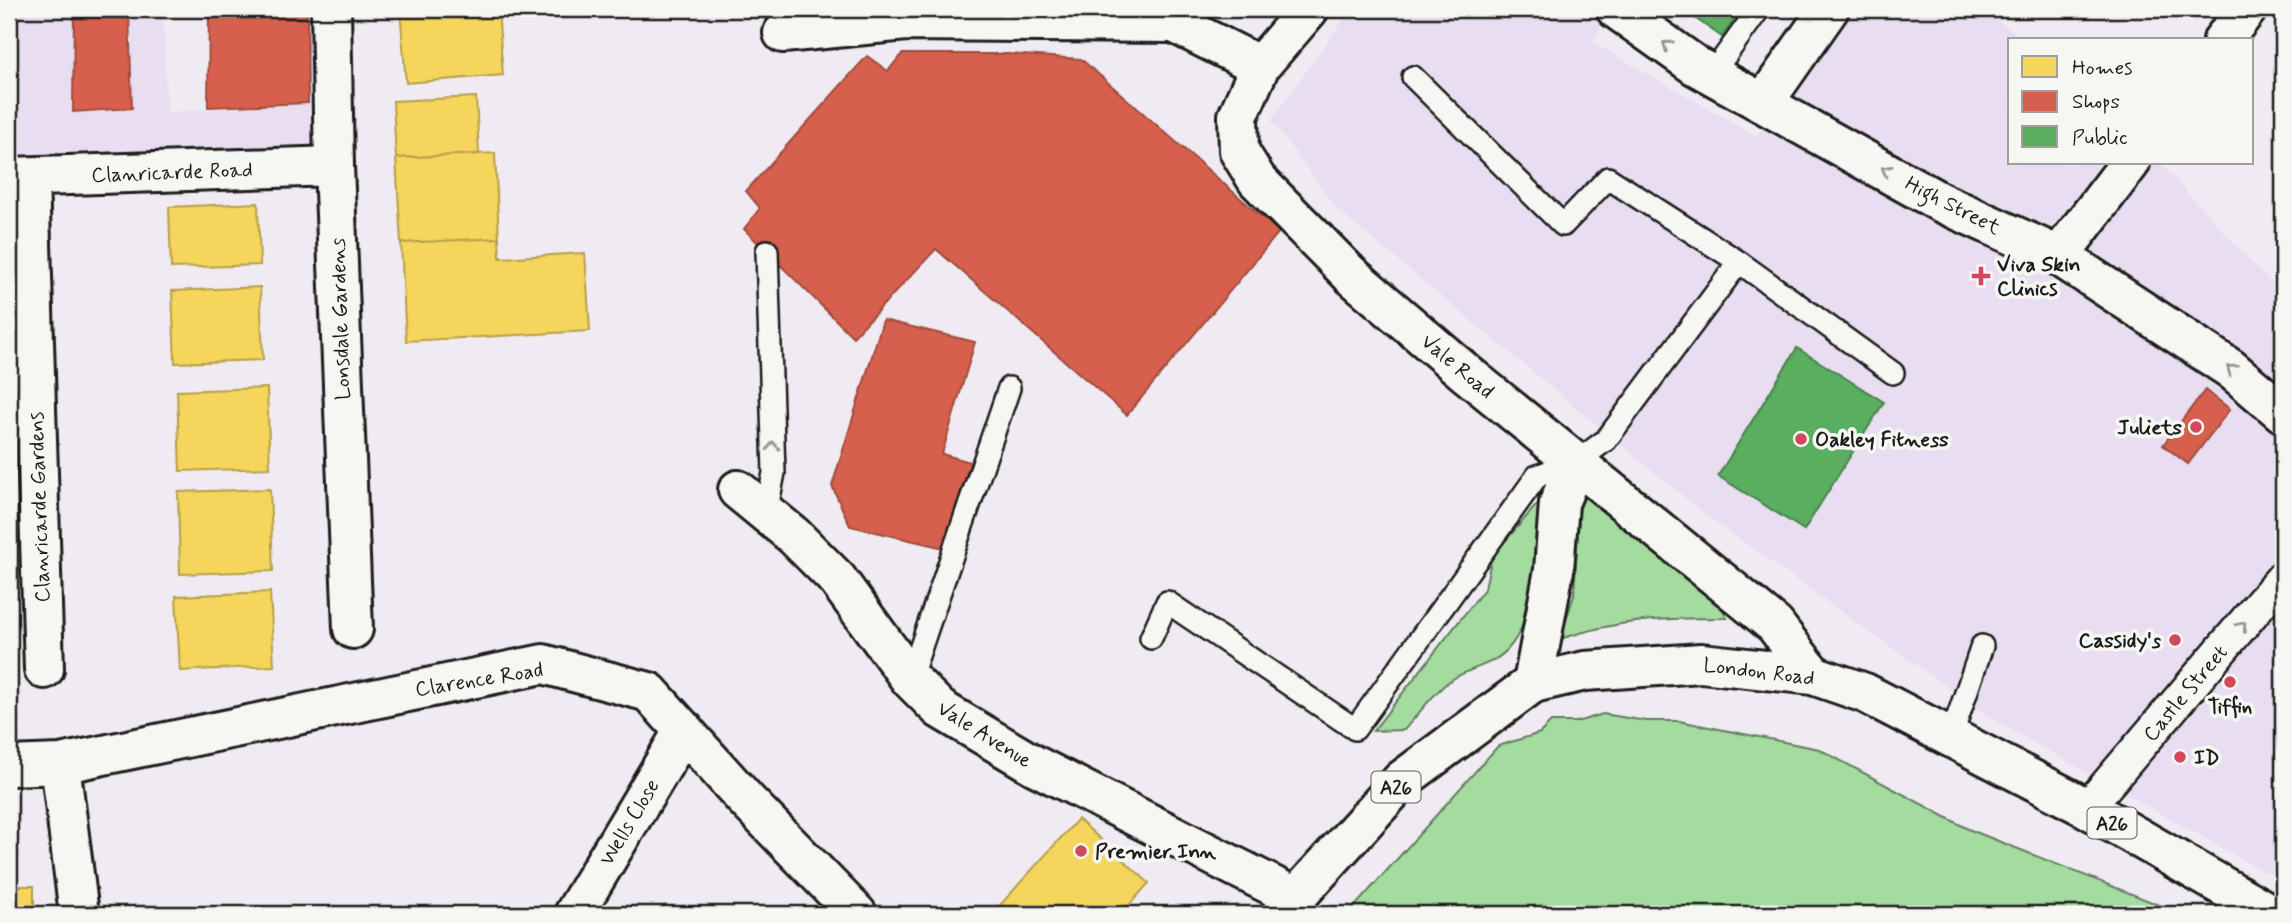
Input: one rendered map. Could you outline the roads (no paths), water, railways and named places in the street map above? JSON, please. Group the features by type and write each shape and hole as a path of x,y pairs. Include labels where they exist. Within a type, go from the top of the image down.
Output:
{"main road":[{"name":"Lonsdale Gardens","path":"331,9 334,166 353,629"},
{"name":"Vale Road","path":"1309,9 1260,66 1238,117 1239,151 1257,180 1351,275 1775,625 1812,676"},
{"name":"High Street","path":"1616,9 1712,75 1940,202 2059,256 2231,369 2283,413"},
{"path":"1764,102 1829,9"},
{"path":"783,33 906,21 1148,16 1174,23 1260,66"},
{"path":"2059,256 2129,164"},
{"name":"Clanricarde Road","path":"19,177 334,166"},
{"name":"Clanricarde Gardens","path":"19,177 44,669"},
{"path":"1533,683 1554,570 1559,503 1576,462"},
{"name":"Vale Avenue","path":"752,502 837,579 910,680 940,709 1034,765 1288,905"},
{"name":"London Road","path":"1288,905 1402,779 1533,683 1585,671 1701,663 1812,676 1865,693 2087,808 2272,914"},
{"name":"Clarence Road","path":"9,766 60,764 543,664 649,692 857,914"},
{"name":"Wells Close","path":"574,914 684,730"},
{"path":"60,764 79,914"}],"street":[{"name":"Castle Street","path":"2087,808 2283,577"}],"lane":[{"path":"1712,75 1759,9"},
{"path":"1413,77 1563,225 1608,178 1739,262 1893,373"},
{"path":"752,502 774,473 767,251"},
{"path":"1151,638 1167,603 1355,729 1537,476 1576,462 1606,440 1739,262"},
{"path":"910,680 1009,388"},
{"path":"1951,737 1982,646"}],"place":[{"name":"Viva Skin Clinics","path":"1981,276"},
{"name":"Juliets","path":"2196,427"},
{"name":"Oakley Fitness","path":"1801,439"},
{"name":"Cassidy's","path":"2175,640"},
{"name":"Tiffin","path":"2230,682"},
{"name":"ID","path":"2180,757"},
{"name":"Premier Inn","path":"1081,851"}]}
